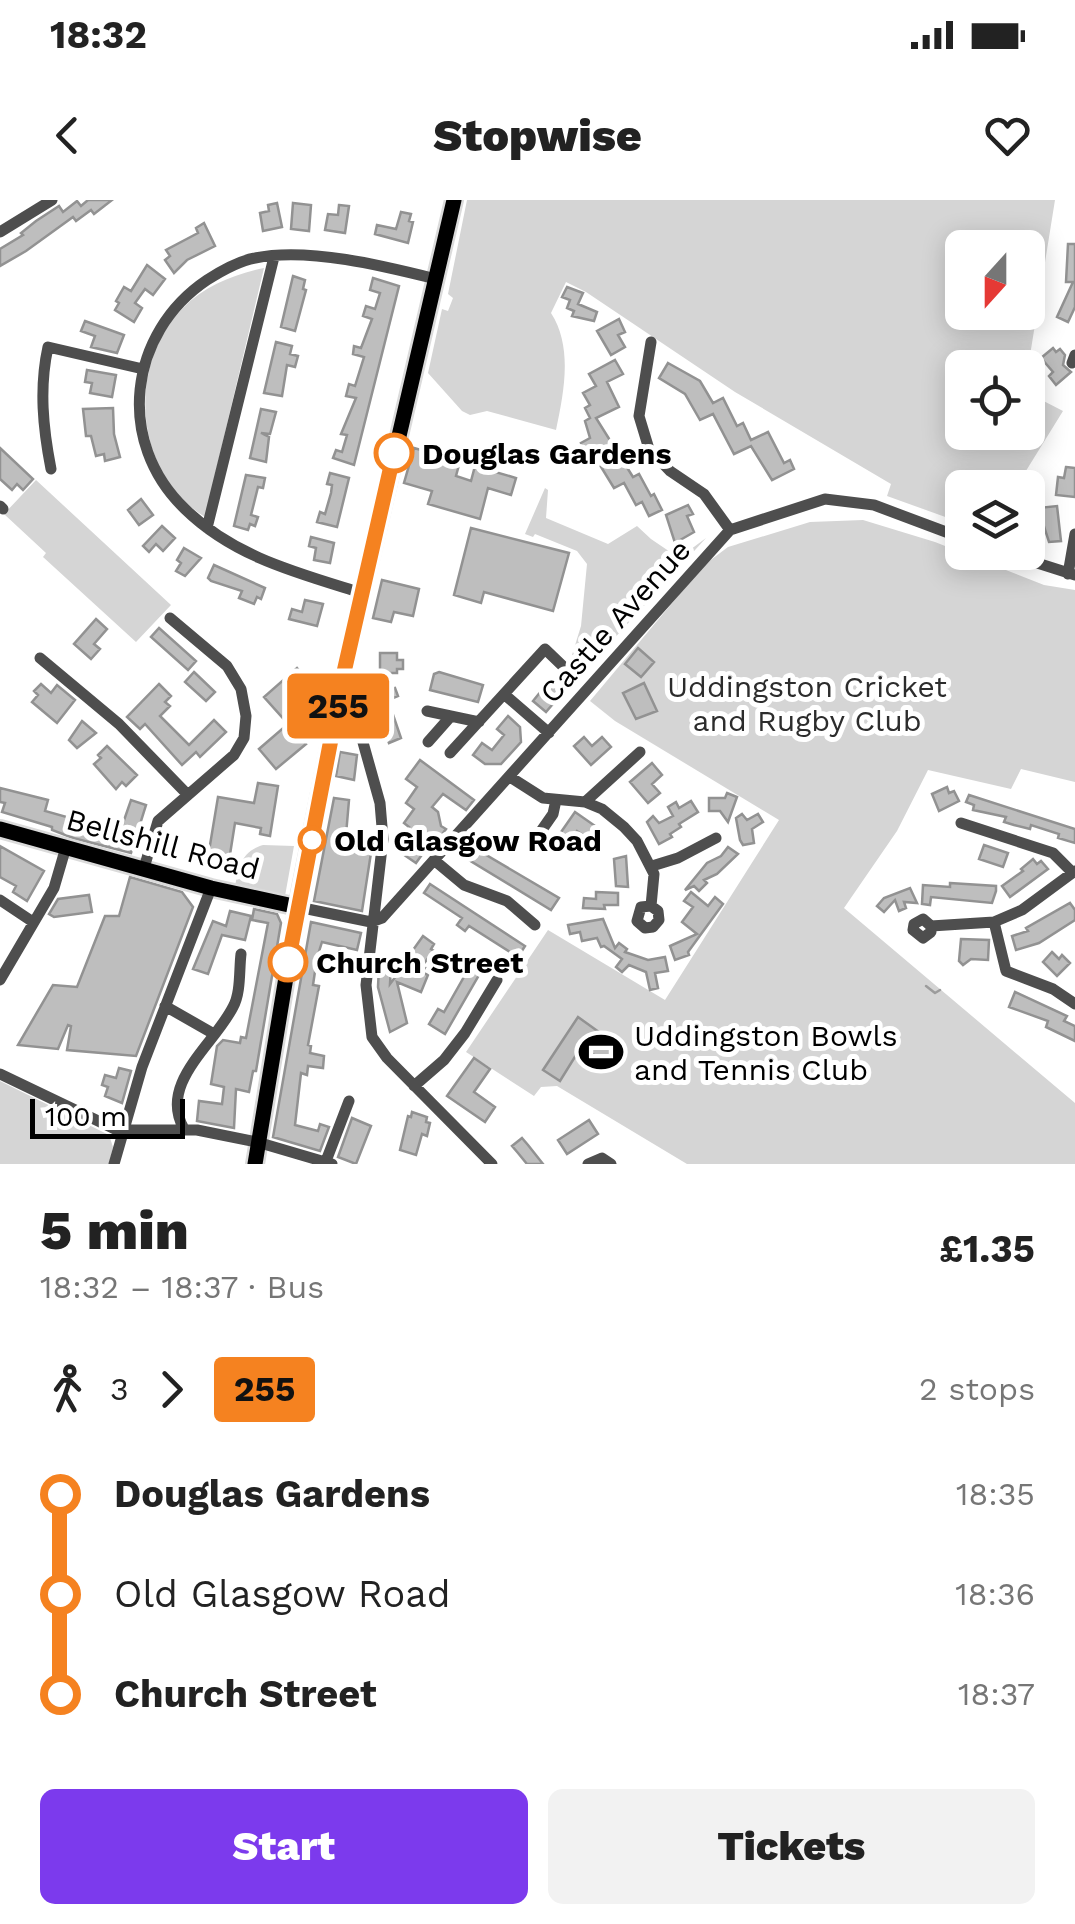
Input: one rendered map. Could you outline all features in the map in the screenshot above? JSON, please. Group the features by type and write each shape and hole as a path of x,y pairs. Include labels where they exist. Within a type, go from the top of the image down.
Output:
{"main road":[{"path":"255,1164 298,907 336,714 454,200"},
{"name":"Bellshill Road","path":"0,830 211,888 298,907"}],"street":[{"path":"0,232 52,200"},
{"path":"207,528 274,257"},
{"path":"362,593 275,566 234,548 183,508 158,478 142,436 138,402 143,368 150,342 186,294 224,270 255,258 348,260 436,279"},
{"path":"651,342 639,416 649,449 670,472 704,494 730,530"},
{"path":"51,469 42,405 48,348 143,368"},
{"name":"Castle Avenue","path":"371,922 392,908 636,630 730,530 825,498 874,505 945,532"},
{"path":"1045,565 1072,574 1075,534"},
{"path":"144,868 158,820 234,755 244,738 246,716 240,688 227,666 170,618"},
{"path":"450,754 545,650 572,674"},
{"path":"40,658 119,724 186,794"},
{"path":"505,696 549,733"},
{"path":"428,711 478,722"},
{"path":"336,714 357,722 380,803 383,839 366,985 372,1037 380,1051 492,1164"},
{"path":"428,742 451,716"},
{"path":"585,802 640,752"},
{"path":"510,777 537,796 585,802 602,809 624,827 638,841 652,866 651,906"},
{"path":"539,834 553,814 556,800"},
{"path":"931,926 994,922 1022,910 1074,872 1053,853 961,823"},
{"path":"652,866 678,858 716,838"},
{"path":"0,980 54,888 66,846"},
{"path":"434,860 464,886 508,901 534,926"},
{"path":"114,1164 165,1006 211,888"},
{"path":"375,894 392,908"},
{"path":"0,900 33,922"},
{"name":"Bellshill Road","path":"298,907 371,922"},
{"path":"994,922 1006,970 1054,989 1075,1004"},
{"path":"184,1129 177,1113 178,1091 188,1070 236,1003 241,954"},
{"path":"414,1086 444,1060 497,980"},
{"path":"165,1006 214,1034"},
{"path":"0,1074 100,1124 122,1130 184,1129 257,1142 329,1163 349,1101"},
{"path":"588,1164 602,1158 611,1164"}],"green space":[{"path":"467,200 1055,200 1045,262 1045,230 945,230 945,330 1034,330 1031,350 945,350 945,450 1039,450 1027,470 945,470 945,517 887,496 891,484 735,392 566,282 551,313 564,355 564,385 556,430 487,411 470,415 428,373 442,309 448,311 453,298 448,294"},
{"path":"264,268 205,517 182,498 164,474 152,448 146,389 152,360 164,332 191,300 220,282"},
{"path":"1045,402 1063,411 1045,440"},
{"path":"36,480 171,605 136,642 43,557 46,553 4,514"},
{"path":"545,488 546,518 608,544 637,526 679,558 706,538 589,666 572,655 581,626 587,564 577,551 535,534 525,534"},
{"name":"Uddingston Cricket and Rugby Club","path":"863,520 945,546 945,570 1006,570 1044,585 1075,590 1075,782 1021,769 1011,789 928,770 897,831 844,908 1075,1103 1075,1164 687,1164 557,1086 541,1087 534,1096 466,1052 548,930 665,1000 779,820 615,721 590,701 704,565 728,547 810,522"},
{"path":"263,845 294,846 285,896 235,886 246,856"},
{"path":"0,1081 109,1135 113,1147 109,1164 0,1164"}],"building":[{"path":"88,200 112,200 94,214 91,210 76,221 73,217 0,266 0,249 23,235 36,221 59,206 63,212 77,201 81,206"},
{"path":"277,203 282,227 263,231 260,213"},
{"path":"293,203 311,205 309,231 291,229"},
{"path":"339,205 349,206 345,233 325,230 328,214 338,215"},
{"path":"401,212 411,214 409,221 413,222 408,243 375,234 377,225 396,229"},
{"path":"204,223 215,246 187,260 174,273 165,260 170,256 166,250 198,233 196,228"},
{"path":"1068,244 1075,244 1075,307 1068,322 1057,317 1073,282 1066,282"},
{"path":"147,265 165,279 153,295 145,289 135,303 142,308 134,322 115,310 119,303 116,301 124,287 131,291"},
{"path":"293,276 305,280 306,290 295,331 281,327"},
{"path":"373,278 399,286 354,465 333,458 336,450 342,452 347,435 341,434 356,398 346,396 349,384 355,386 364,357 353,354 354,346 361,348 372,319 363,316 366,306 375,309 380,293 370,290"},
{"path":"567,287 583,293 578,304 597,312 594,321 572,316 574,311 567,308 570,300 562,297"},
{"path":"619,319 625,332 618,335 625,347 611,355 597,331"},
{"path":"85,321 124,335 117,353 91,347 95,336 81,331"},
{"path":"276,342 292,346 290,354 298,356 295,367 287,365 282,396 264,393"},
{"path":"1053,348 1065,355 1063,365 1071,372 1056,385 1049,376 1053,372 1045,363 1045,355"},
{"path":"615,360 623,374 607,382 619,407 596,418 633,477 639,474 651,496 654,494 662,510 649,516 642,502 636,505 624,483 614,488 595,457 590,460 581,443 590,438 585,421 590,418 585,408 590,405 583,393 596,386 589,374"},
{"path":"668,363 700,381 713,403 723,398 737,426 743,423 751,440 768,432 784,463 790,460 794,469 772,480 751,446 734,454 713,414 700,420 685,394 659,378"},
{"path":"87,370 116,375 112,397 90,393 92,383 85,382"},
{"path":"113,408 120,457 105,461 104,454 96,456 91,436 86,436 83,409"},
{"path":"261,409 276,412 270,434 261,433 269,437 266,462 250,458"},
{"path":"0,448 33,479 23,490 17,484 12,490 0,479"},
{"path":"414,448 460,461 456,476 471,481 475,466 516,478 511,495 488,488 480,519 428,504 432,491 404,483"},
{"path":"1066,467 1075,468 1075,497 1056,495 1058,477 1064,478"},
{"path":"330,473 349,478 337,527 317,522 320,512 325,514 331,493 332,485 327,484"},
{"path":"246,475 265,478 263,488 258,487 251,515 258,517 255,526 250,524 248,530 234,526"},
{"path":"141,499 153,515 139,525 128,510"},
{"path":"688,505 693,514 687,516 694,532 675,543 666,515"},
{"path":"1057,506 1061,541 1049,542 1045,507"},
{"path":"162,526 175,538 163,551 156,544 149,552 143,546"},
{"path":"471,528 569,553 553,611 484,592 481,603 454,595"},
{"path":"311,537 334,543 330,563 314,560 316,548 309,546"},
{"path":"184,548 201,558 185,576 176,571"},
{"path":"214,565 265,588 261,599 257,597 254,604 239,598 242,591 211,581 208,578"},
{"path":"382,580 419,589 413,616 394,612 391,622 373,618"},
{"path":"305,600 323,604 317,626 289,619 292,609 302,612"},
{"path":"96,619 107,629 94,644 100,649 91,659 74,644"},
{"path":"159,628 196,661 188,670 151,637"},
{"path":"638,648 654,662 641,677 625,664"},
{"path":"380,653 397,653 397,660 403,660 403,669 380,673"},
{"path":"297,668 315,689 293,709 308,727 298,735 306,744 276,769 259,749 288,724 264,697"},
{"path":"194,672 215,692 206,701 185,682"},
{"path":"439,672 483,685 478,702 430,690 434,674"},
{"path":"550,680 564,691 546,712 533,701"},
{"path":"644,683 657,711 636,719 623,693"},
{"path":"41,684 51,693 57,685 75,700 57,723 32,702 38,695 34,691"},
{"path":"159,684 171,696 165,702 170,706 160,716 189,745 214,720 226,732 200,757 196,752 182,765 145,724 140,729 127,717"},
{"path":"380,686 381,691 395,688 398,696 388,700 401,738 389,743 370,690"},
{"path":"508,716 520,727 521,742 501,764 485,764 473,755 482,743 492,750 504,735 497,729"},
{"path":"82,721 96,733 77,748 69,740"},
{"path":"584,737 592,746 602,737 611,747 591,765 574,746"},
{"path":"107,746 137,775 126,786 122,782 116,789 94,764"},
{"path":"340,752 357,755 354,780 336,776"},
{"path":"420,760 474,800 466,810 443,794 432,807 446,829 416,863 394,848 409,827 404,823 414,809 406,803 417,787 406,779"},
{"path":"652,763 662,775 652,784 660,793 648,803 630,782"},
{"path":"258,783 278,786 270,836 260,834 261,828 235,823 228,867 207,863 218,797 254,803"},
{"path":"947,787 959,801 939,811 932,794"},
{"path":"0,788 48,800 45,811 116,831 121,829 131,800 146,805 131,853 73,838 52,827 2,812 5,803 0,802"},
{"path":"727,793 737,797 728,822 720,811 709,811 709,798 725,798"},
{"path":"969,795 1075,829 1075,843 1058,838 1059,834 1031,825 1030,829 1014,825 1004,822 1006,817 973,810 974,805 966,802"},
{"path":"334,798 349,800 346,835 373,840 362,911 314,901"},
{"path":"691,801 698,812 659,844 647,822 653,816 659,823 673,816 668,807 676,802 679,808"},
{"path":"575,812 598,828 590,840 577,831 570,843 559,835"},
{"path":"742,814 747,820 758,814 763,822 752,829 754,843 743,845 740,840 736,818"},
{"path":"984,845 1008,853 1003,867 979,859"},
{"path":"0,846 44,871 27,901 13,892 16,886 0,877"},
{"path":"471,846 559,898 551,910 464,857"},
{"path":"728,847 738,854 717,874 704,880 707,883 699,891 694,886 685,890 707,863"},
{"path":"626,856 628,887 616,886 614,859"},
{"path":"1033,859 1048,869 1010,897 1002,886"},
{"path":"130,877 182,892 193,907 136,1056 67,1050 71,1026 68,1025 58,1049 18,1045 53,985 77,987 105,916 119,916"},
{"path":"950,883 996,886 996,891 992,903 931,897 930,905 922,904 923,885 950,887"},
{"path":"430,884 525,946 518,957 469,926 465,931 457,925 462,918 424,893"},
{"path":"910,888 917,903 904,902 906,908 899,911 895,900 884,912 877,906 884,898"},
{"path":"596,892 618,893 618,905 583,908 584,898 596,899"},
{"path":"691,892 708,906 715,897 723,904 689,955 675,960 670,946 697,934 682,922 693,907 684,901"},
{"path":"89,895 92,912 54,917 49,914 58,899"},
{"path":"1070,903 1075,920 1039,943 1016,950 1012,936 1028,931 1026,928"},
{"path":"254,909 277,914 281,923 256,1071 249,1092 236,1089 234,1128 197,1121 199,1101 222,1104 224,1087 211,1084 217,1046 223,1040 240,1043 241,1037 246,1038 268,923 252,920"},
{"path":"230,911 251,916 245,940 222,935 208,974 193,969 213,921 226,926"},
{"path":"603,919 615,948 619,943 627,949 625,952 648,960 665,957 668,971 655,973 658,988 650,990 646,972 629,965 622,972 616,967 622,959 601,947 597,938 582,941 580,932 570,934 568,925"},
{"path":"311,922 361,933 357,950 322,942 317,958 313,985 319,986 308,1045 310,1053 324,1056 323,1068 308,1066 307,1075 301,1073 295,1125 318,1131 320,1124 329,1127 320,1151 273,1137"},
{"path":"423,936 434,944 434,951 421,967 408,957"},
{"path":"961,939 989,940 988,960 971,959 963,965 959,961"},
{"path":"1052,952 1070,963 1057,976 1043,962"},
{"path":"473,961 483,968 445,1034 429,1024 438,1009 444,1012"},
{"path":"379,966 391,967 390,984 403,967 425,968 421,972 428,975 421,992 397,982 407,1023 390,1032 378,987"},
{"path":"1015,992 1067,1016 1064,1021 1075,1026 1075,1041 1046,1027 1048,1021 1009,1007"},
{"name":"Uddingston Bowls and Tennis Club","path":"578,1017 617,1045 606,1062 581,1047 560,1081 543,1070"},
{"path":"474,1058 490,1069 474,1092 495,1107 485,1122 447,1096"},
{"path":"119,1068 131,1071 122,1103 105,1096 108,1087 102,1085 105,1075 116,1078"},
{"path":"412,1112 427,1117 426,1122 430,1123 416,1155 400,1150"},
{"path":"352,1118 371,1126 356,1164 338,1157"},
{"path":"589,1120 598,1134 567,1154 558,1140"},
{"path":"522,1138 543,1164 527,1164 512,1146"}],"waterway":[{"path":"926,986 935,993 940,990"}],"bus line":[{"name":"255","path":"288,962 344,672 394,453"}],"place":[{"name":"Douglas Gardens","path":"394,453"},
{"name":"Old Glasgow Road","path":"312,840"},
{"name":"Church Street","path":"288,962"},
{"name":"Uddingston Bowls and Tennis Club","path":"601,1052"}]}
